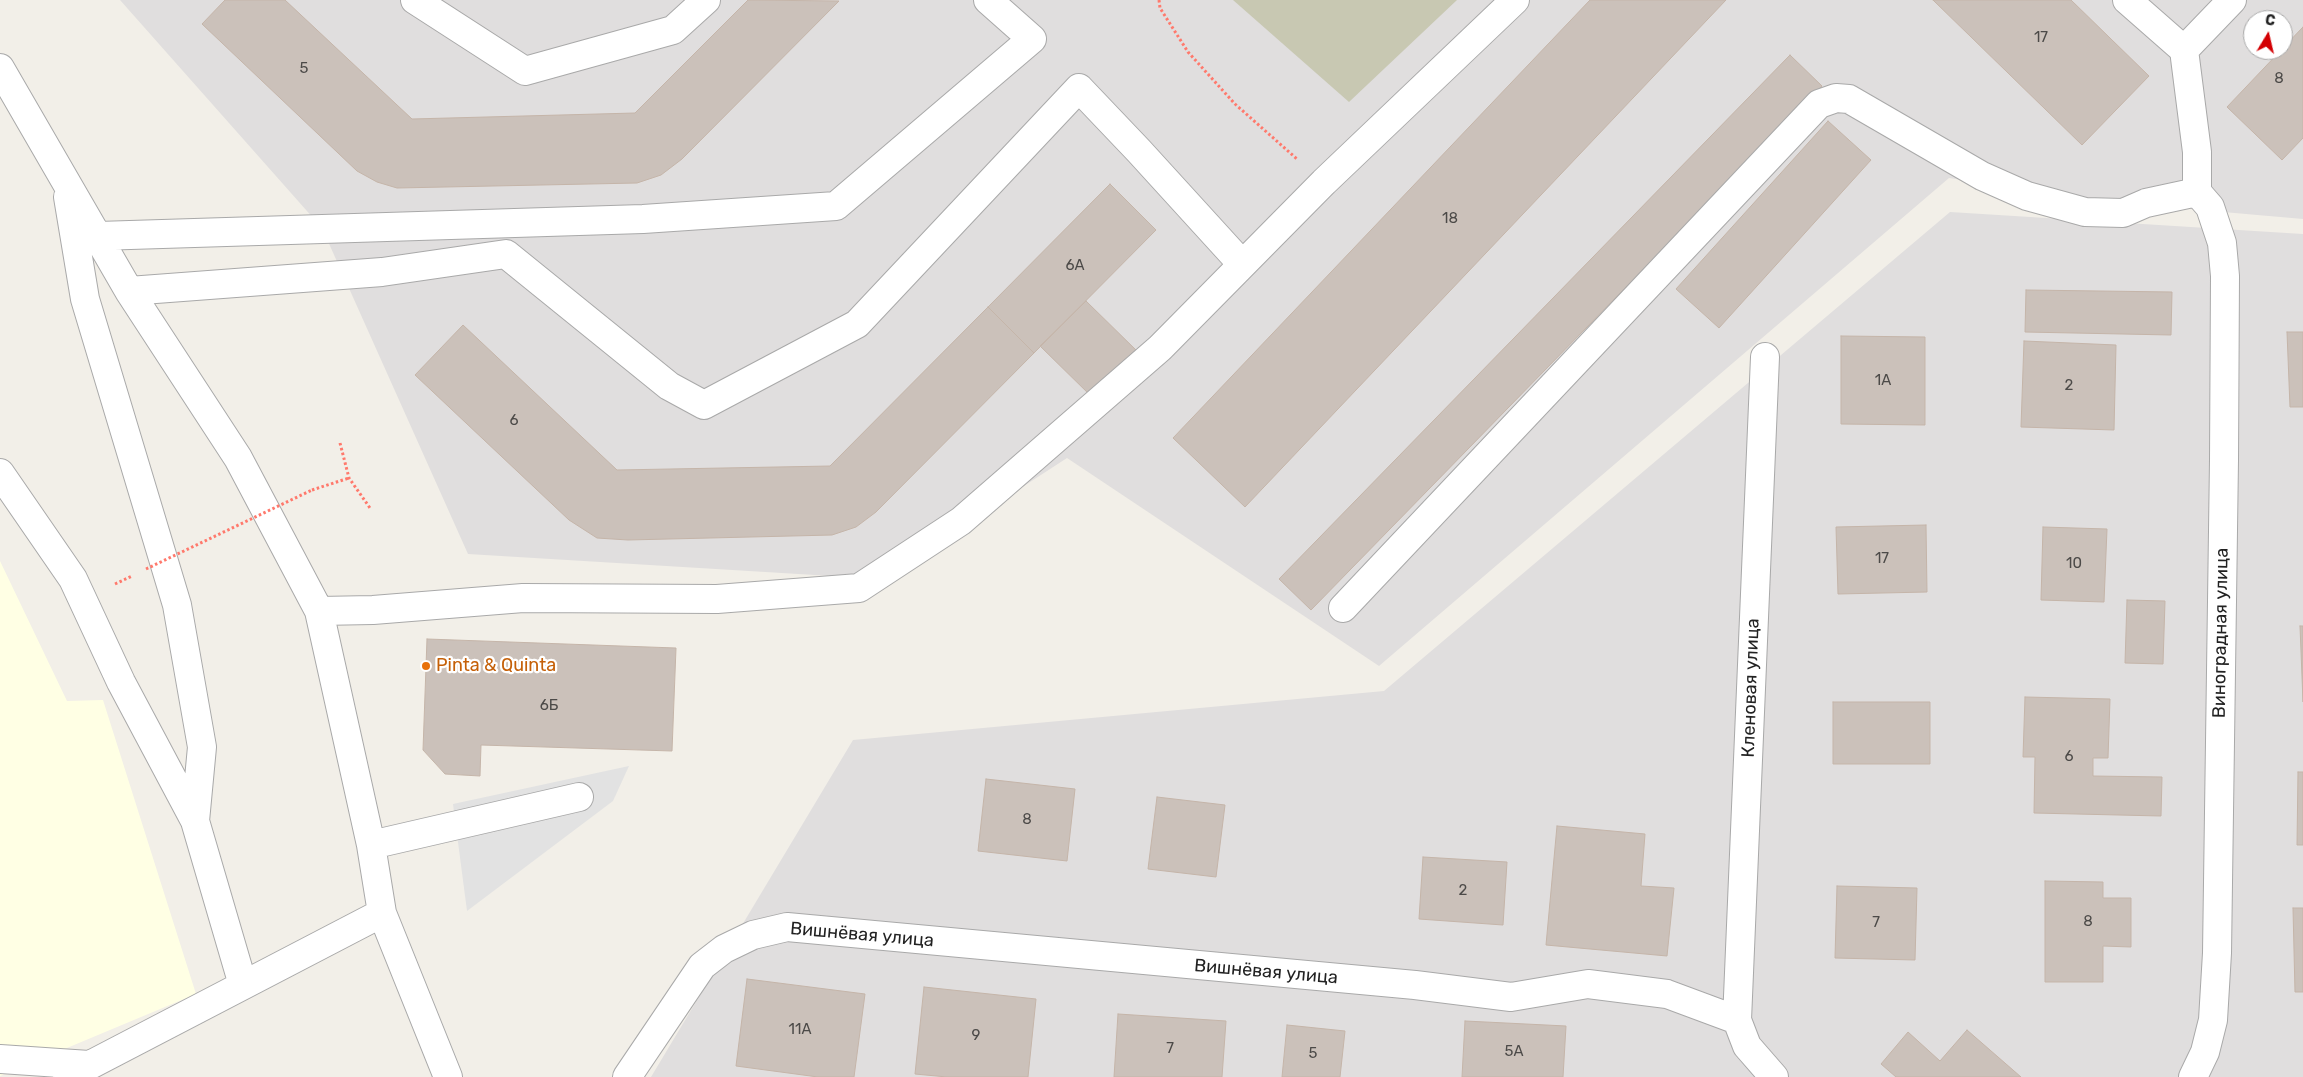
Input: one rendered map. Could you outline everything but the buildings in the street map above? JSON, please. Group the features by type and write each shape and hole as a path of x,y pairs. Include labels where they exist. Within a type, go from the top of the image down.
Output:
{"street":[{"path":"415,0 525,71 673,30 706,0"},
{"path":"98,236 643,219 836,206 1032,39 988,0"},
{"path":"319,611 373,610 523,598 717,599 859,588 961,521 1160,348 1324,182 1515,0"},
{"path":"1343,608 1819,104 1836,98 1849,99 1982,176 2027,196 2085,212 2123,214 2146,203 2197,192 2197,152 2184,50 2127,0"},
{"path":"2184,50 2232,0"},
{"path":"0,68 129,291 238,458 319,611 371,845 382,913 448,1077"},
{"path":"129,291 382,272 506,254 670,386 704,405 858,324 1079,88 1139,150 1242,264"},
{"path":"66,180 85,298 177,605 202,747 195,821"},
{"name":"Виноградная улица","path":"2193,1077 2205,1052 2213,1020 2217,953 2225,276 2222,243 2210,207 2197,192"},
{"name":"Кленовая улица","path":"1737,1020 1765,357"},
{"path":"0,473 73,579 121,682 195,821 243,985"},
{"path":"371,845 580,797"},
{"path":"0,1059 78,1071 382,913"},
{"name":"Вишнёвая улица","path":"627,1077 702,966 724,949 753,935 788,928 1405,984 1511,997 1588,984 1667,994 1737,1020"},
{"path":"1737,1020 1747,1046 1774,1077"}],"path":[{"path":"1159,0 1160,8 1188,52 1235,104 1324,182"},
{"path":"340,443 349,478 370,508"},
{"path":"107,588 312,490 349,478"}],"shaded area":[{"path":"120,0 2303,0 2303,219 2121,203 1949,178 1379,666 1067,458 881,579 468,554 322,228"},
{"path":"1233,0 1457,0 1349,102"},
{"path":"1950,212 2303,234 2303,1077 651,1077 853,740 1384,691"},
{"path":"0,561 67,701 103,700 196,994 0,1076"},
{"path":"629,766 613,801 467,911 453,804"}],"place":[{"name":"Pinta & Quinta","path":"426,666"}]}
